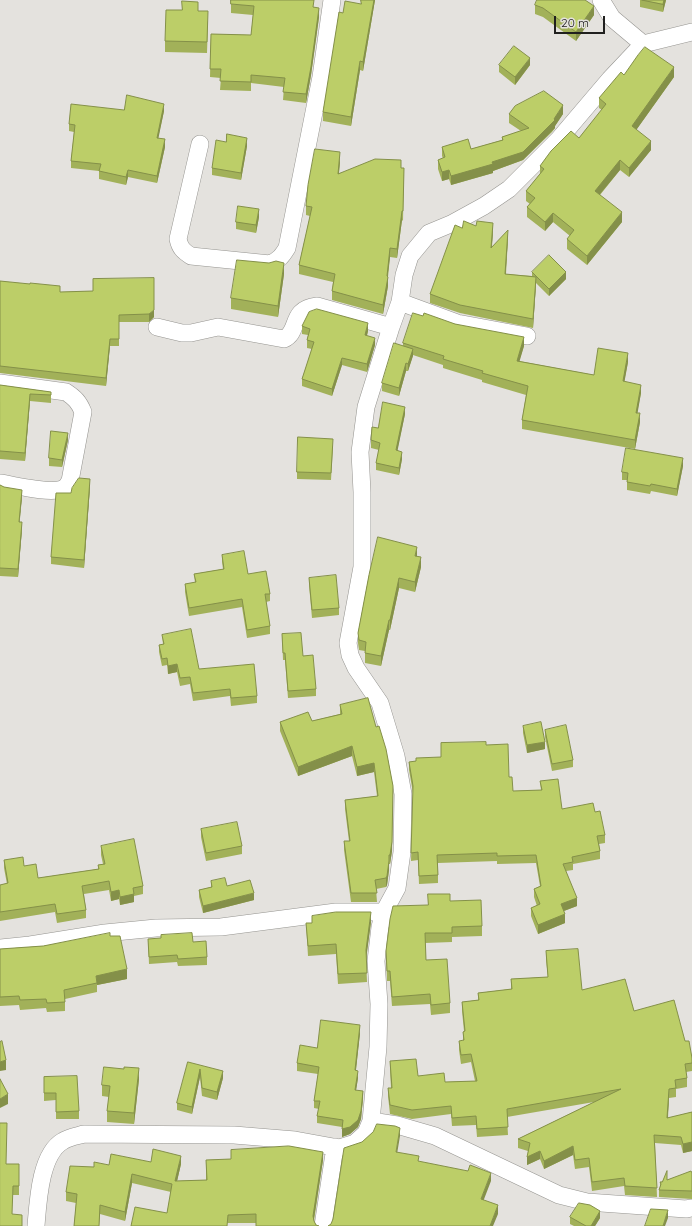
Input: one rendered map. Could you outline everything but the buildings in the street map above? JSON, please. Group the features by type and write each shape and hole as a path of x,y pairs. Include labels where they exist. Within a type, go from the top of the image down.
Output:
{"street":[{"path":"200,144 178,239 184,252 191,256 270,264 278,260 287,248 321,77 332,0"},
{"path":"601,0 612,18 644,44"},
{"path":"36,1226 44,1169 53,1149 64,1140 84,1134 234,1135 295,1140 339,1148 355,1142 366,1133 371,1121 378,1048 379,1004 376,961 380,927 384,912 397,888 402,852 403,794 396,756 380,703 356,668 350,655 348,644 362,567 362,492 360,452 366,407 400,302 404,276 410,256 429,233 453,223 484,206 509,189 559,139 610,80 644,44 692,32"},
{"path":"400,302 457,323 527,336"},
{"path":"157,327 182,333 191,333 218,327 284,339 289,336 301,312 308,307 316,306 391,327"},
{"path":"0,383 66,392 74,397 80,404 83,412 70,481 67,486 53,491 0,483"},
{"path":"0,948 38,944 105,933 156,928 220,927 336,912 384,912"},
{"path":"371,1121 397,1125 435,1136 559,1195 586,1202 686,1209 692,1208"},
{"path":"323,1226 335,1147"}]}
